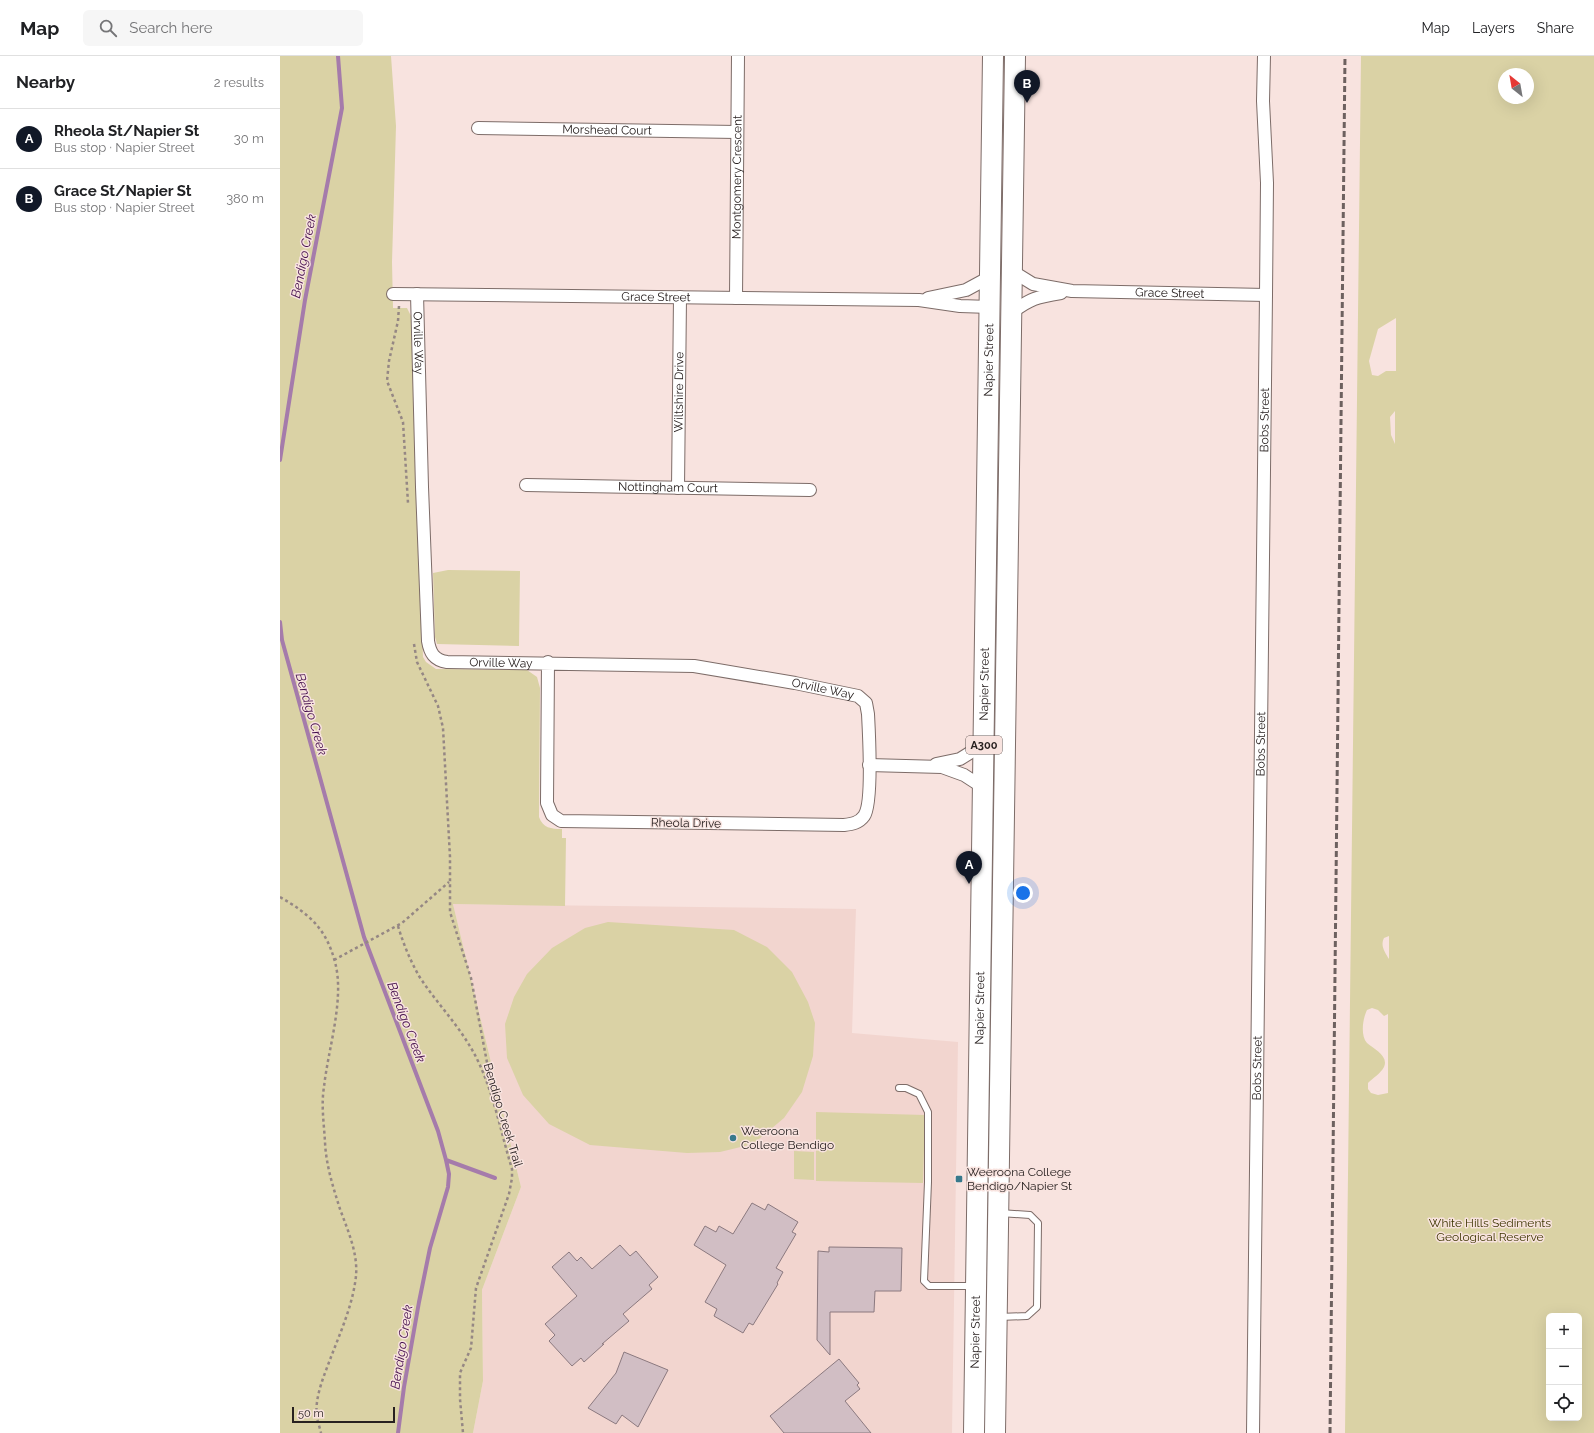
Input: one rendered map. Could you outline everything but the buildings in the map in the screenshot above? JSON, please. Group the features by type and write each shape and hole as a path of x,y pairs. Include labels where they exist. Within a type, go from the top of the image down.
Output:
{"highway":[{"name":"Napier Street","path":"974,1433 980,1284 982,878 993,56"},
{"name":"Napier Street","path":"995,1433 997,1317 995,1209 999,1180 1015,56"},
{"path":"990,216 1002,142 1002,100 1005,96 1014,94"},
{"path":"990,307 996,301 1001,292 1003,242 1013,169"},
{"path":"982,878 992,817 993,777 998,772 1004,771"}],"street":[{"name":"Montgomery Crescent","path":"736,298 738,56"},
{"name":"Bobs Street","path":"1253,1433 1267,183 1263,101 1264,56"},
{"name":"Morshead Court","path":"478,128 737,132"},
{"name":"Grace Street","path":"1012,271 1033,284 1072,291 1266,295"},
{"name":"Grace Street","path":"919,300 966,290 990,277"},
{"name":"Grace Street","path":"1011,313 1034,298 1072,291"},
{"name":"Grace Street","path":"396,294 919,300 960,306 990,307"},
{"name":"Orville Way","path":"417,294 422,479 429,648 434,657 438,660 447,662 548,662 694,666 795,683 858,696 862,699 867,708 869,765"},
{"name":"Wiltshire Drive","path":"678,488 680,297"},
{"name":"Nottingham Court","path":"526,485 810,490"},
{"name":"Rheola Drive","path":"548,662 547,803 552,815 560,821 852,824 858,822 866,813 869,793 869,765"},
{"path":"927,766 960,759 984,744"},
{"path":"869,765 942,767 964,775 984,788"}],"lane":[{"path":"899,1088 906,1088 919,1094 928,1112 928,1182 924,1281 929,1286 980,1284"},
{"path":"995,1209 1030,1215 1038,1223 1037,1306 1027,1316 997,1317"}],"path":[{"path":"396,294 398,321 389,361 387,381 404,422 409,511"},
{"path":"414,639 417,662 438,706 444,728 450,849 450,912 471,978 488,1074 487,1084"},
{"path":"334,960 398,926 408,919 450,881"},
{"path":"280,897 316,923 328,940 338,976 336,1007 323,1090 325,1144 330,1177 354,1250 356,1276 346,1318 318,1394 317,1418 321,1433"},
{"name":"Bendigo Creek Trail","path":"398,926 408,954 420,977 472,1048 484,1073 512,1169 510,1194 476,1288 473,1340 468,1356 460,1373 460,1399 463,1433"}],"shaded area":[{"name":"Weeroona College Bendigo","path":"453,904 856,909 852,1033 958,1042 952,1433 473,1433 483,1381 482,1290 521,1187"}],"green space":[{"path":"280,56 391,56 396,126 392,262 393,308 407,308 411,316 423,657 426,662 436,669 527,670 537,677 540,688 539,817 545,826 554,829 562,829 562,838 566,838 565,906 453,904 521,1187 482,1290 483,1381 473,1433 280,1433"},
{"name":"White Hills Sediments Geological Reserve","path":"1361,56 1594,56 1594,1433 1345,1433","holes":["1396,318 1396,371 1386,371 1378,376 1372,375 1369,361 1378,329","1395,411 1395,444 1391,435 1390,417","1389,936 1389,959 1383,946 1384,938","1372,1008 1378,1010 1384,1016 1388,1014 1388,1093 1378,1095 1371,1093 1368,1089 1368,1083 1381,1071 1385,1063 1383,1056 1367,1043 1363,1036 1363,1022 1367,1010"]},
{"path":"448,570 520,571 519,646 437,644 435,637 433,573"},
{"path":"608,922 734,930 767,947 792,972 808,1002 815,1023 813,1056 802,1092 784,1118 753,1144 720,1152 687,1153 590,1145 549,1124 523,1095 507,1058 505,1024 514,997 527,974 552,948 585,928"},
{"path":"816,1112 925,1115 923,1183 816,1181"},
{"path":"794,1151 814,1152 814,1180 794,1179"}],"waterway":[{"name":"Bendigo Creek","path":"280,460 305,300 342,108 338,56"},
{"name":"Bendigo Creek","path":"280,622 282,640 364,937 438,1131 449,1174 448,1187 430,1248 419,1302 404,1387 398,1433"},
{"path":"446,1160 495,1178"}],"railway":[{"path":"1330,1433 1345,56"}],"place":[{"name":"Grace St/Napier St","path":"1027,103"},
{"name":"Rheola St/Napier St","path":"969,884"},
{"name":"Weeroona College Bendigo","path":"733,1138"},
{"name":"Weeroona College Bendigo/Napier St","path":"959,1179"}]}
